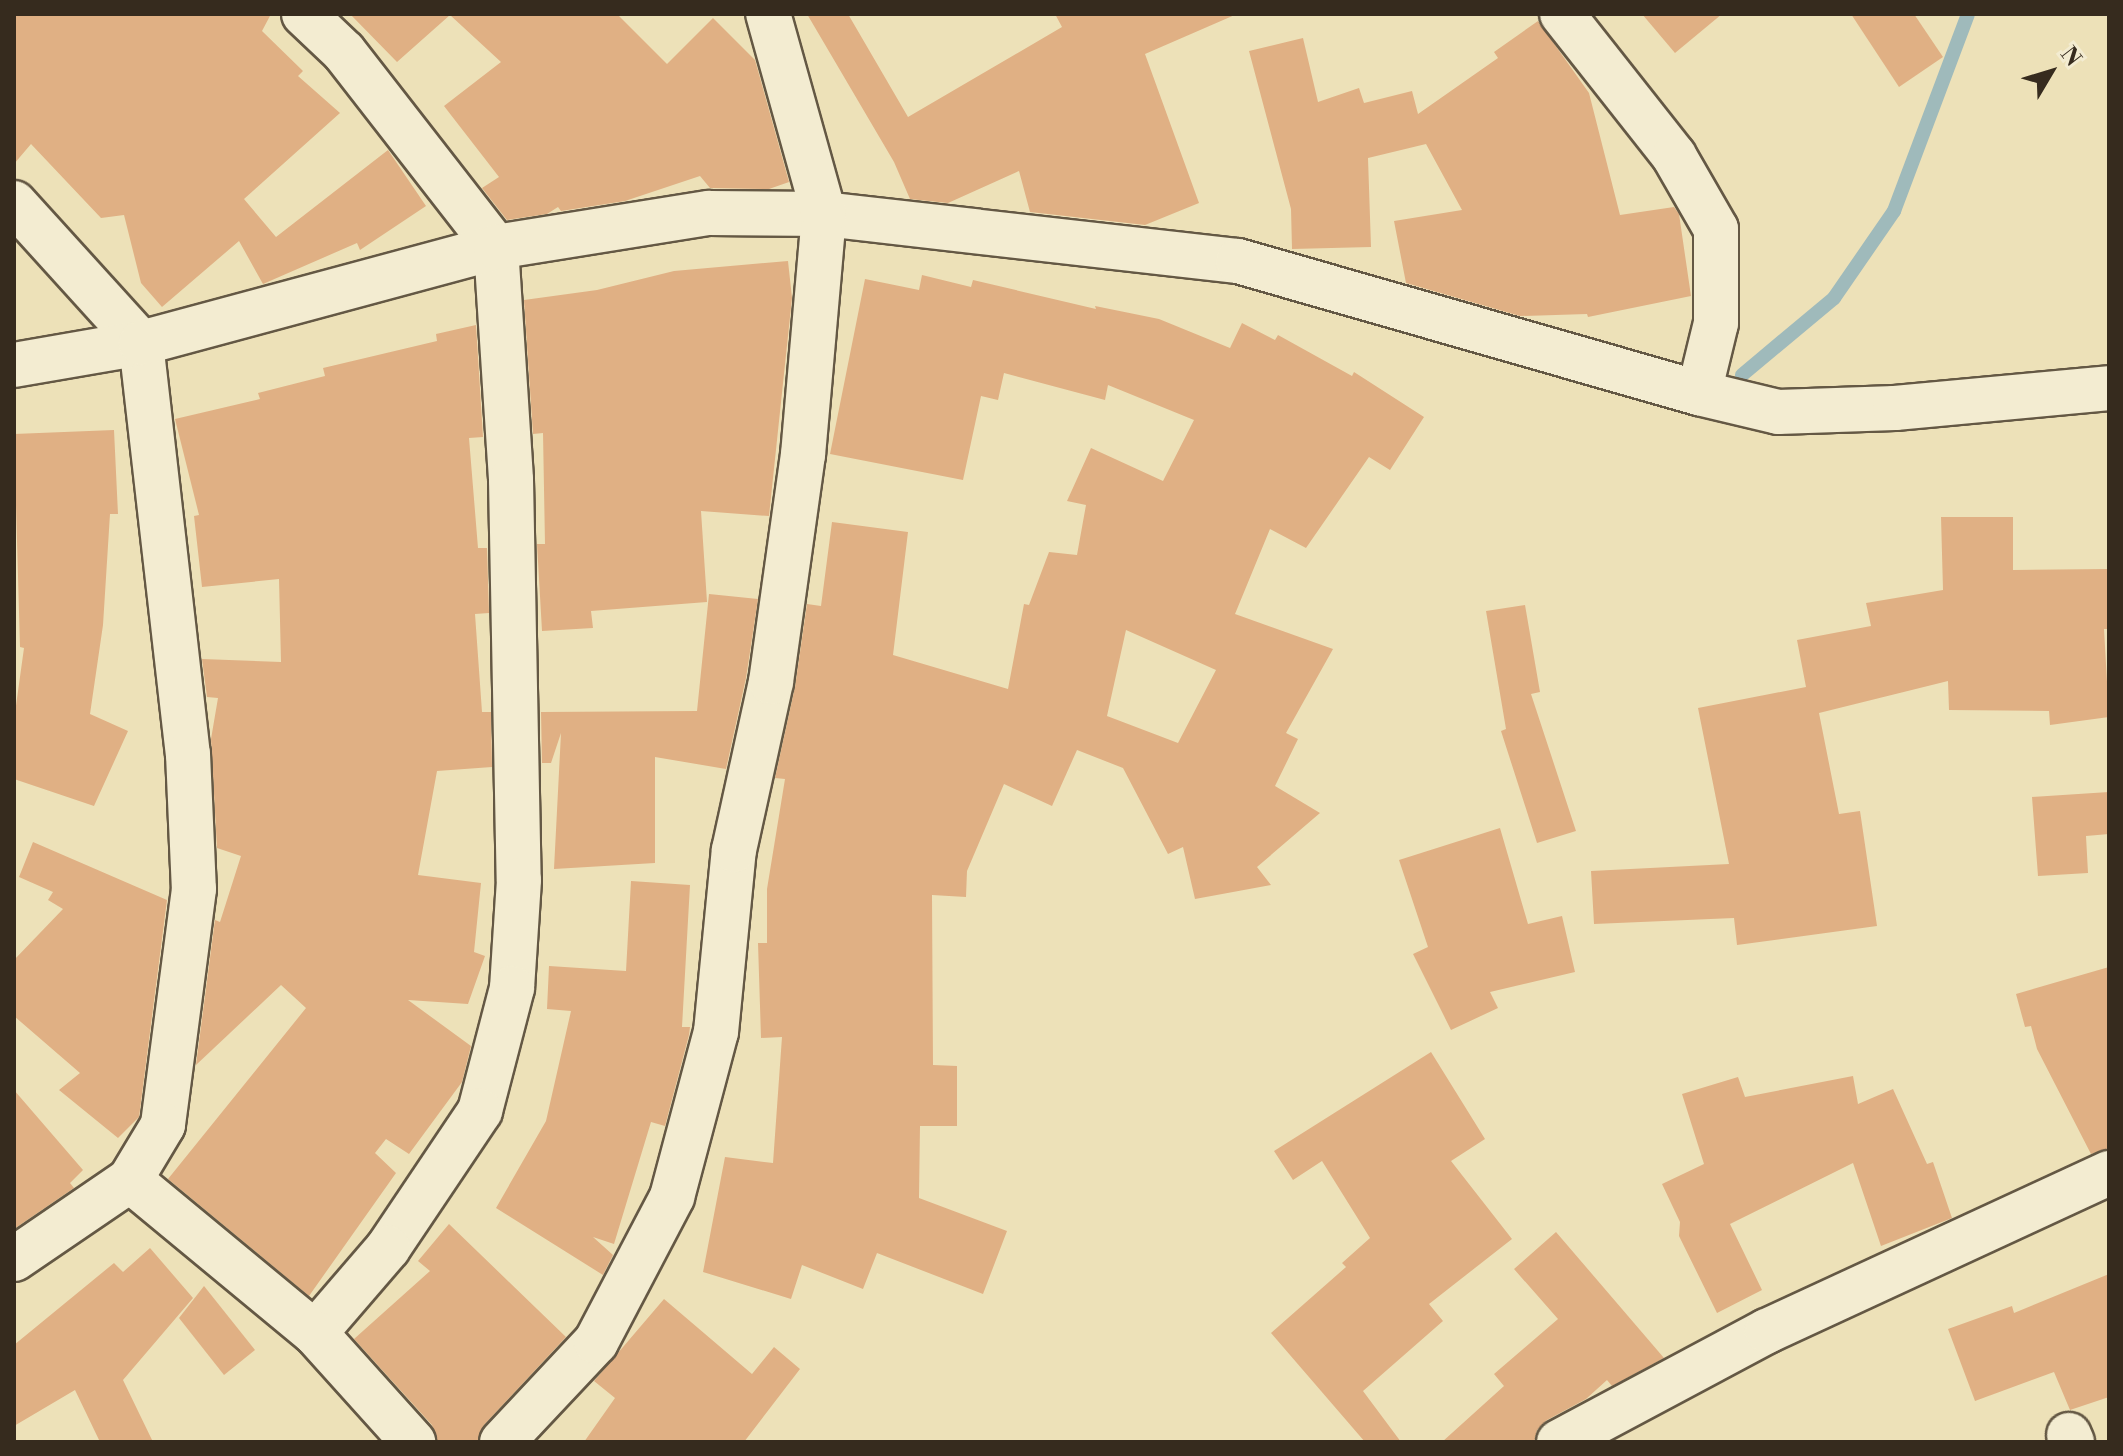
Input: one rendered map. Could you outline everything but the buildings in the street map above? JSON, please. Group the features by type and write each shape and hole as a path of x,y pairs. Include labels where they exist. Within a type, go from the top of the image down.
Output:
{"street":[{"path":"304,14 344,52 496,247 511,480 519,880 512,988 480,1111 388,1248 315,1333"},
{"path":"502,1442 596,1342 672,1197 716,1032 734,850 771,682 803,455 824,214 768,14"},
{"path":"1562,14 1674,156 1716,229 1716,323 1699,393"},
{"path":"14,203 141,343 188,754 194,889 163,1125 130,1180 14,1259"},
{"path":"14,365 141,343 496,247 709,213 824,214 1238,261 1699,393 1778,412 1895,408 2109,388"},
{"path":"1559,1442 1767,1331 2109,1173"},
{"path":"130,1180 315,1333 413,1442"}],"waterway":[{"path":"1742,375 1834,298 1894,211 1968,14"}]}
